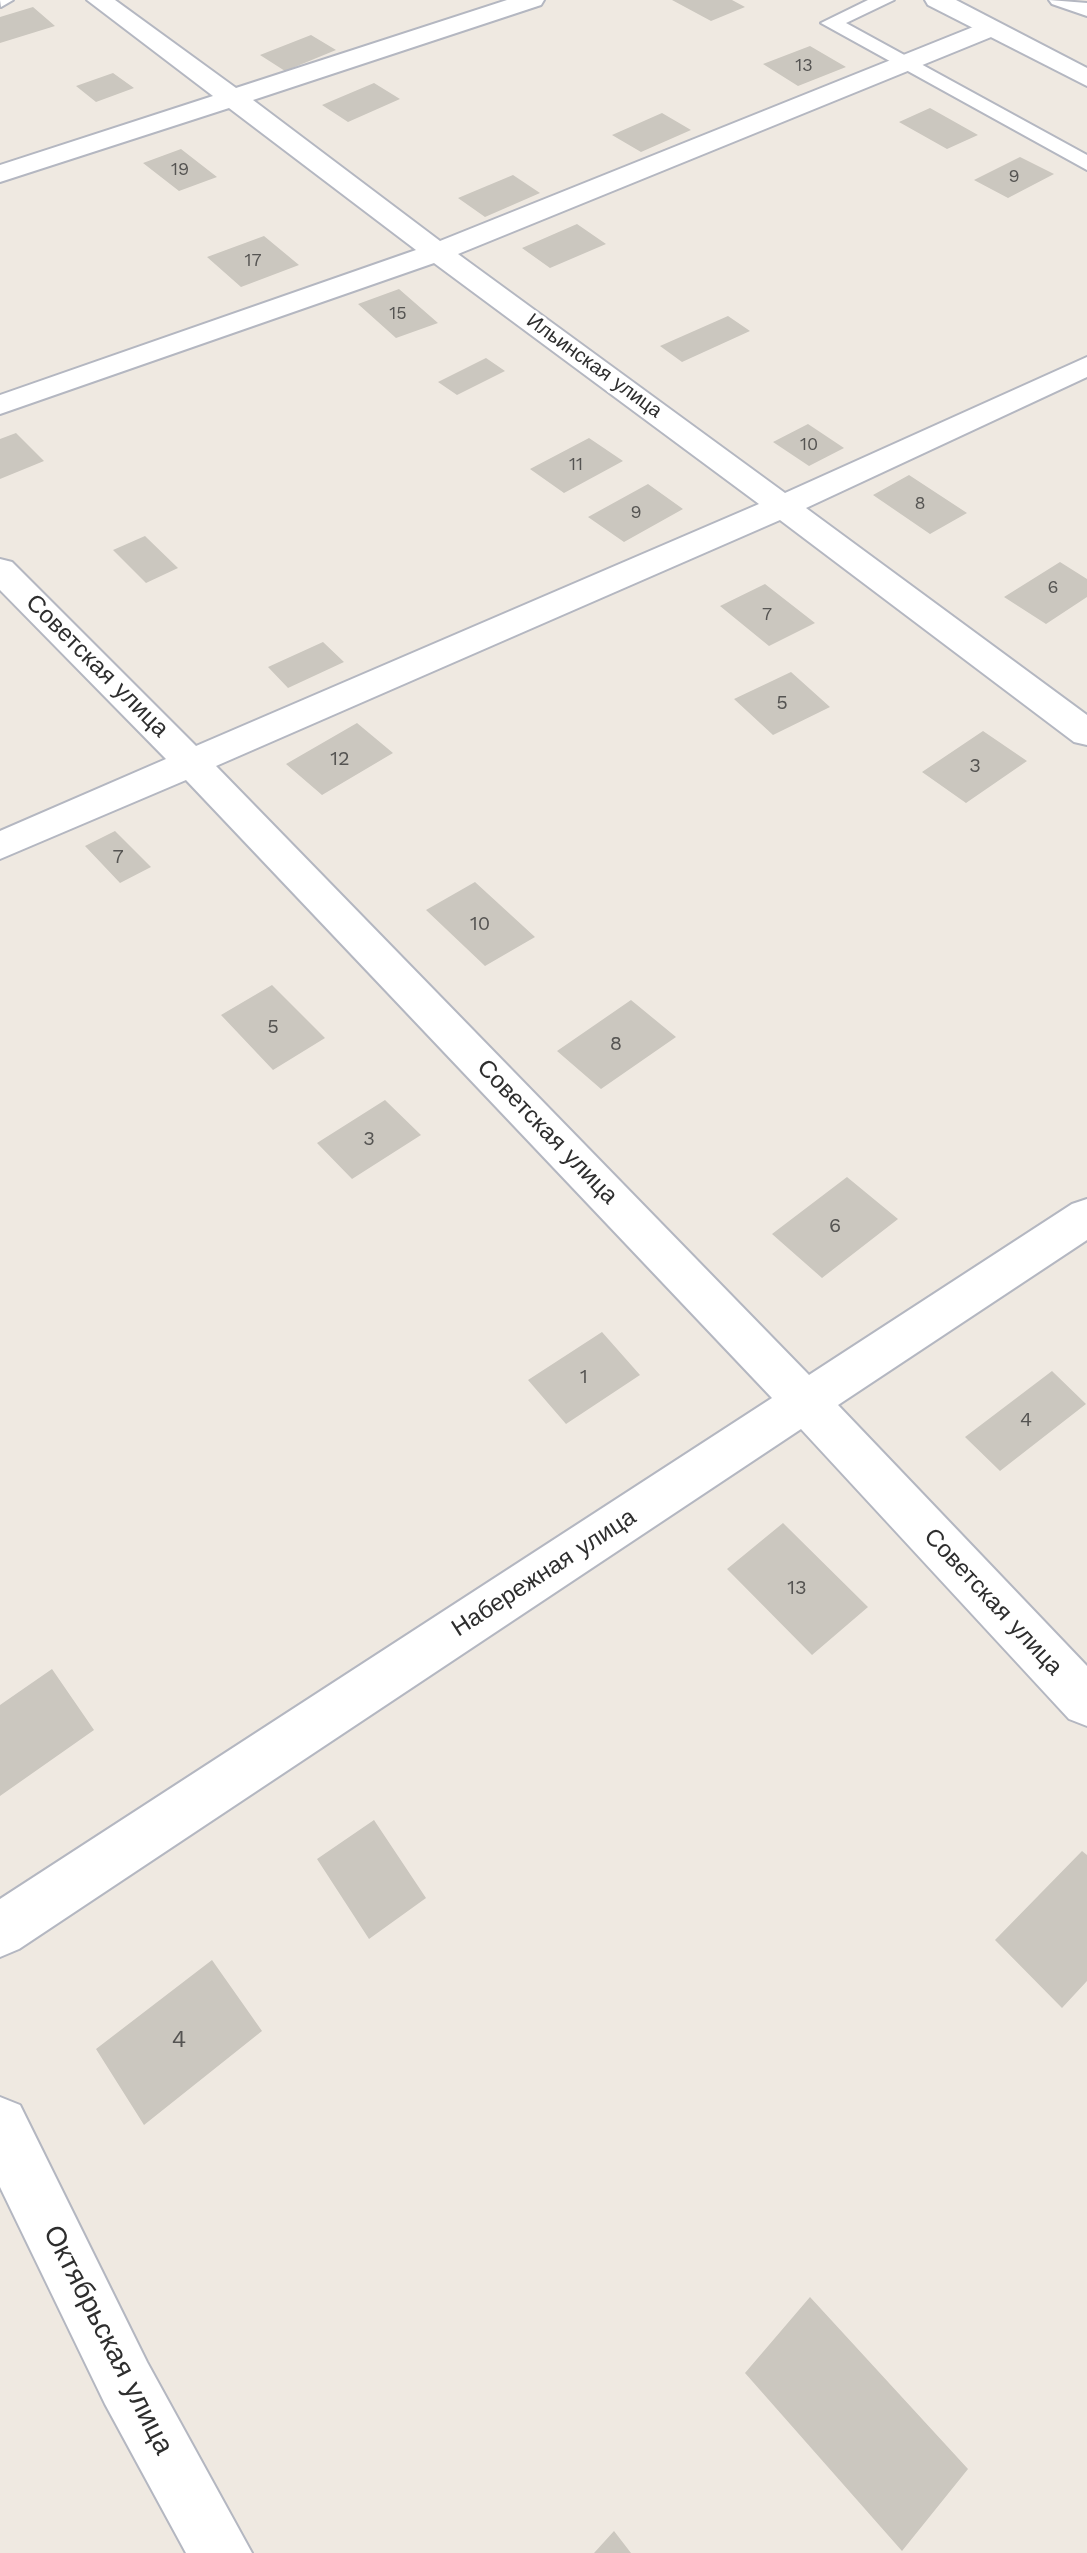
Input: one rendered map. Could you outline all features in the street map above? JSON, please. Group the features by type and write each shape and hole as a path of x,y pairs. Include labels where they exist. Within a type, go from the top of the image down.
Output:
{"street":[{"name":"Ильинская улица","path":"99,0 236,97 438,252 785,505 1087,733"},
{"path":"0,174 532,0"},
{"path":"938,0 1087,78"},
{"path":"0,405 438,252 992,28"},
{"path":"0,846 785,505 1087,366"},
{"name":"Советская улица","path":"0,570 191,761 806,1402 1087,1702"},
{"name":"Набережная улица","path":"0,1930 1087,1217"},
{"name":"Октябрьская улица","path":"0,2125 126,2383 220,2553"}],"lane":[{"path":"884,0 831,23 1087,164"},
{"path":"1059,0 1087,10"}],"building":[{"path":"672,0 732,0 745,7 711,21"},
{"path":"33,7 55,26 0,43 0,17"},
{"path":"311,35 336,50 285,71 260,55"},
{"path":"810,46 846,67 798,86 763,64"},
{"path":"113,73 134,88 96,102 76,86"},
{"path":"374,83 400,99 348,122 322,105"},
{"path":"930,108 978,135 947,149 899,122"},
{"path":"662,113 691,130 641,152 612,135"},
{"path":"181,149 217,177 179,191 143,163"},
{"path":"1020,157 1054,174 1008,198 974,180"},
{"path":"513,175 540,193 485,217 458,198"},
{"path":"577,224 606,244 550,268 522,248"},
{"path":"264,236 299,265 241,287 207,257"},
{"path":"399,289 438,323 396,338 358,304"},
{"path":"728,316 750,331 682,362 660,346"},
{"path":"486,358 505,371 457,395 438,382"},
{"path":"808,424 844,448 809,466 773,442"},
{"path":"16,433 44,461 0,479 0,439"},
{"path":"589,438 623,461 564,493 530,469"},
{"path":"909,475 967,513 930,534 873,495"},
{"path":"648,484 683,509 624,542 588,517"},
{"path":"145,536 178,568 146,583 113,550"},
{"path":"1060,562 1087,579 1087,597 1046,624 1004,597"},
{"path":"765,584 815,623 769,646 720,606"},
{"path":"323,642 344,662 288,688 268,667"},
{"path":"791,672 830,707 773,735 734,699"},
{"path":"357,723 393,753 322,795 286,764"},
{"path":"983,731 1027,761 966,803 922,772"},
{"path":"115,831 151,867 120,883 85,846"},
{"path":"475,882 535,937 485,966 426,910"},
{"path":"272,985 325,1038 273,1070 221,1015"},
{"path":"631,1000 676,1037 601,1089 557,1051"},
{"path":"385,1100 421,1135 352,1179 317,1143"},
{"path":"847,1177 898,1219 822,1278 772,1234"},
{"path":"602,1332 640,1375 566,1424 528,1380"},
{"path":"1052,1371 1086,1404 1000,1471 965,1437"},
{"path":"783,1523 868,1607 812,1655 727,1569"},
{"path":"52,1669 94,1730 0,1796 0,1705"},
{"path":"374,1820 426,1898 369,1939 317,1859"},
{"path":"1082,1851 1087,1855 1087,1981 1062,2008 995,1940"},
{"path":"212,1960 262,2031 144,2125 96,2049"},
{"path":"810,2297 968,2469 902,2551 745,2373"},
{"path":"614,2531 631,2553 594,2553"}]}
